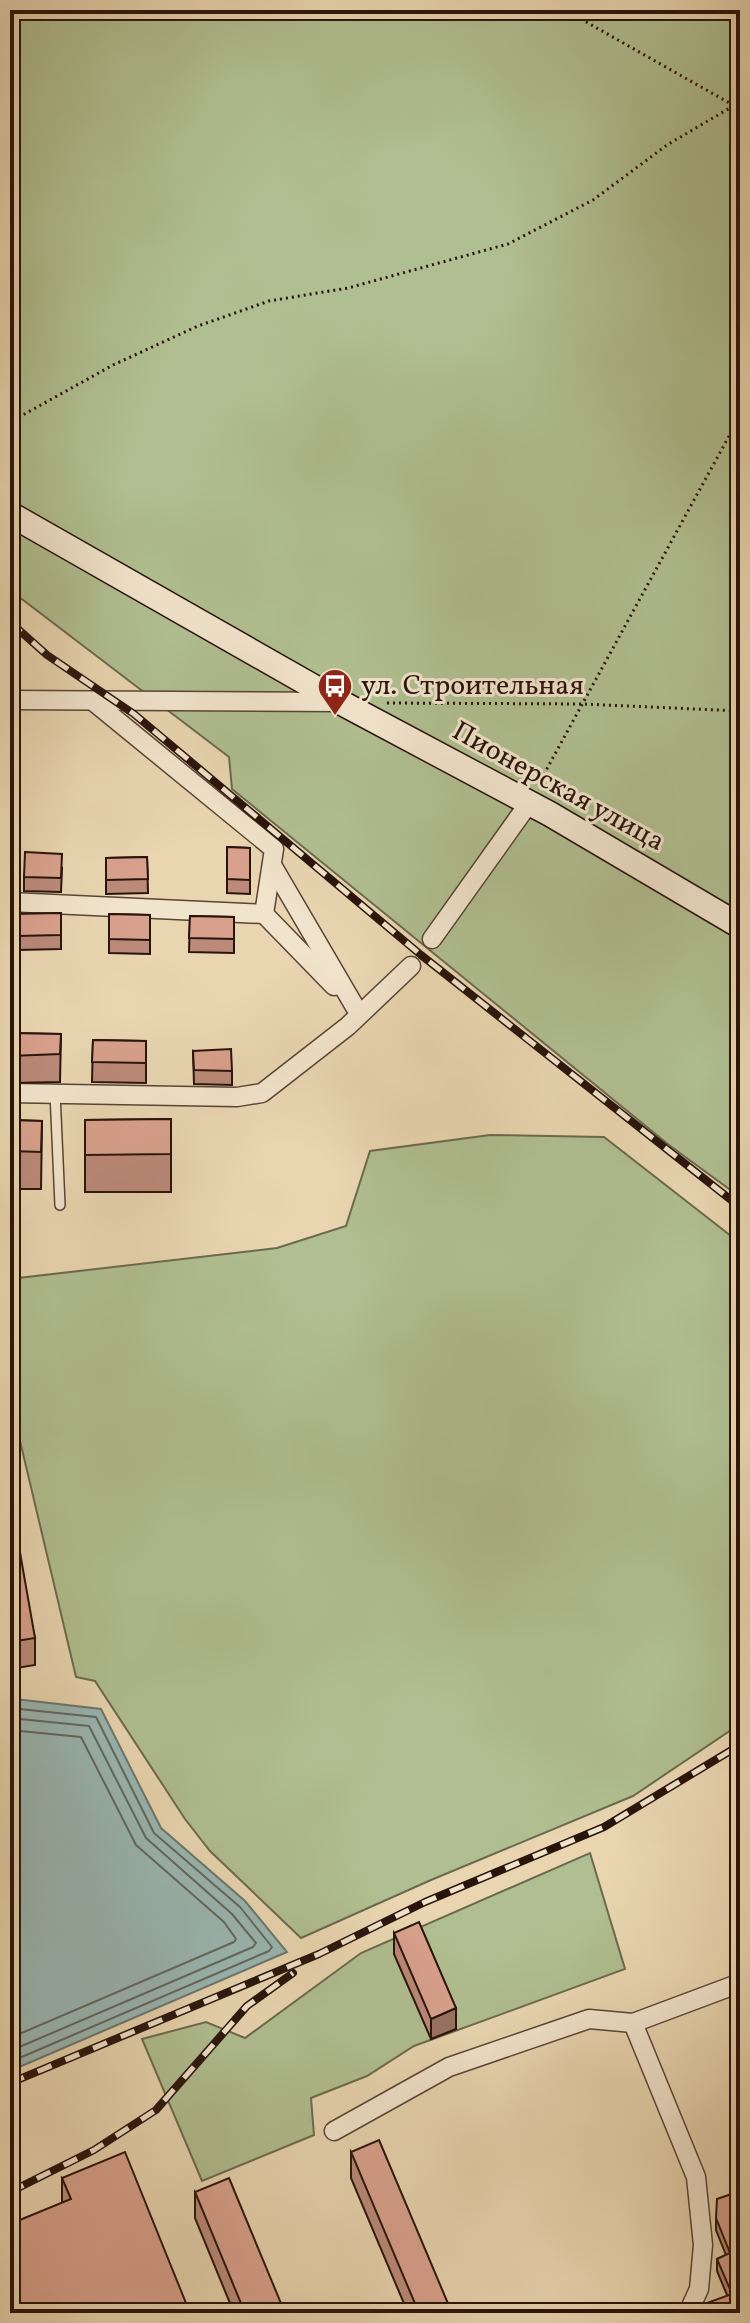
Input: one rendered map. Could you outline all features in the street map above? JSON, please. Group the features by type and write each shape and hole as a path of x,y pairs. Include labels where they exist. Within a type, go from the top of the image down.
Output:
{"street":[{"name":"Пионерская улица","path":"10,514 340,702 529,803 740,926"},
{"path":"10,700 340,702"},
{"path":"93,701 274,849 264,914"},
{"path":"432,939 529,803"},
{"path":"272,865 358,1010"},
{"path":"10,902 264,914 358,1010"},
{"path":"10,1093 237,1097 262,1093 411,966"},
{"path":"334,2131 449,2067 589,2019 633,2023 740,1983"},
{"path":"633,2023 696,2177 703,2245 699,2289 688,2313"}],"lane":[{"path":"55,1093 60,1205"}],"path":[{"path":"565,10 738,108"},
{"path":"10,426 21,416 113,365 198,326 269,301 348,288 508,244 593,200 667,145 738,108 740,102"},
{"path":"529,803 740,416"},
{"path":"385,703 583,704 740,711"}],"green space":[{"path":"10,10 740,10 740,1197 669,1145 232,789 229,757 10,590"},
{"path":"490,1135 604,1137 740,1243 740,1724 633,1796 301,1938 210,1851 185,1819 95,1681 76,1677 16,1424 10,1419 10,1279 277,1248 346,1226 370,1151"},
{"path":"590,1853 625,1969 414,2046 367,2076 311,2098 314,2135 202,2181 142,2039 206,2022 245,2038 361,1953"}],"water":[{"path":"10,1700 101,1709 161,1828 245,1901 287,1952 10,2071"}],"building":[{"path":"227,847 250,848 250,880 227,879"},
{"path":"25,852 62,854 61,878 24,877"},
{"path":"147,857 148,879 106,880 106,858"},
{"path":"61,913 61,935 18,936 17,928 10,928 10,914"},
{"path":"109,914 150,915 150,940 109,939"},
{"path":"190,916 234,917 234,939 189,938"},
{"path":"10,1033 61,1034 60,1054 10,1056"},
{"path":"93,1040 146,1041 146,1063 92,1062"},
{"path":"231,1049 232,1071 194,1070 193,1051"},
{"path":"171,1119 171,1154 85,1155 85,1120"},
{"path":"10,1120 42,1121 41,1152 10,1151"},
{"path":"10,1524 15,1524 35,1638 10,1642"},
{"path":"419,1922 456,2008 431,2019 394,1933"},
{"path":"379,2140 452,2313 419,2313 351,2152"},
{"path":"125,2152 190,2313 10,2313 10,2224 71,2199 62,2178"},
{"path":"229,2178 285,2313 245,2313 195,2192"},
{"path":"740,2191 740,2313 707,2313 704,2304 732,2294 717,2259 730,2253 716,2218 717,2199"}],"railway":[{"path":"10,622 47,655 134,714 421,955 740,1207"},
{"path":"10,2083 319,1954 425,1902 604,1827 740,1745"},
{"path":"10,2192 94,2150 156,2110 247,2006 293,1973"}],"place":[{"name":"ул. Строительная","path":"335,717"}]}
